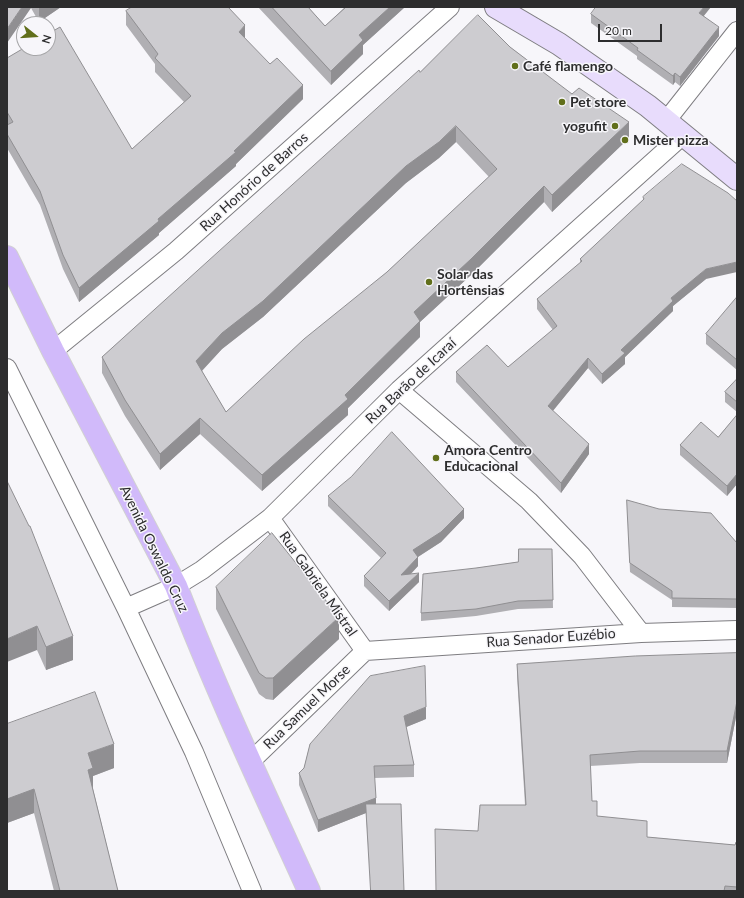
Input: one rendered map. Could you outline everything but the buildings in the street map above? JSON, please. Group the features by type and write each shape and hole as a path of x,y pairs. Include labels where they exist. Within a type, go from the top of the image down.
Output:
{"main road":[{"name":"Avenida Oswaldo Cruz","path":"7,257 53,351 176,586 191,626 250,762 309,891"}],"street":[{"name":"Rua Honório de Barros","path":"53,351 176,251 450,7"},
{"path":"496,7 559,44 648,106 737,179"},
{"name":"Rua Barão de Icaraí","path":"126,608 176,586 202,570 270,518 399,390 674,128 737,31"},
{"path":"7,368 126,608 194,752 252,891"},
{"path":"399,390 529,501 582,556 641,632"},
{"name":"Rua Gabriela Mistral","path":"270,518 365,651"},
{"name":"Rua Senador Euzébio","path":"365,651 641,632 737,630"},
{"name":"Rua Samuel Morse","path":"250,762 365,651"}],"place":[{"name":"Café flamengo","path":"515,66"},
{"name":"Pet store","path":"562,102"},
{"name":"yogufit","path":"615,126"},
{"name":"Mister pizza","path":"625,140"},
{"name":"Solar das Hortênsias","path":"429,282"},
{"name":"Amora Centro Educacional","path":"436,458"}]}
